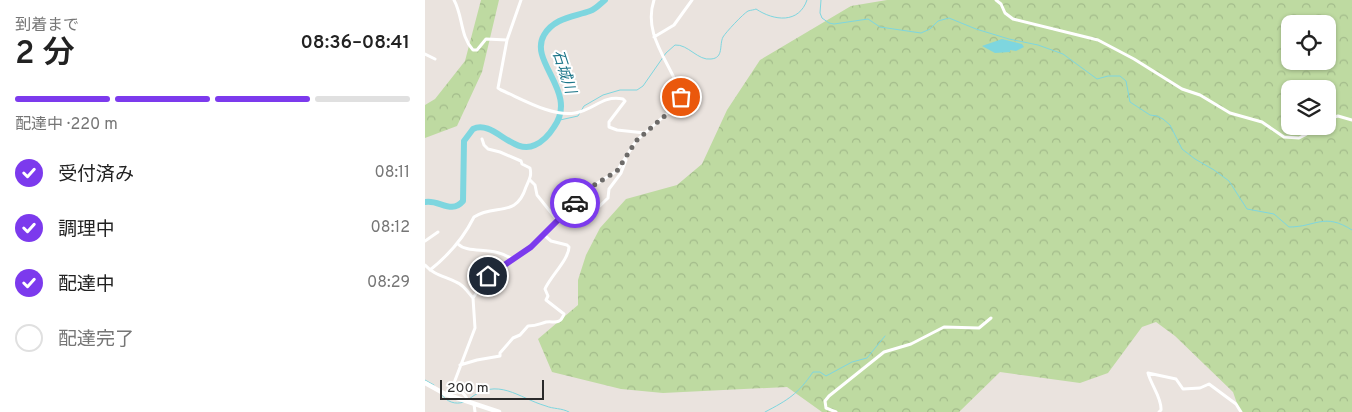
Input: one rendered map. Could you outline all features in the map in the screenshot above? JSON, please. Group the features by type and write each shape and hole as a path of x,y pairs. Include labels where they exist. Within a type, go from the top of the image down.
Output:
{"street":[{"path":"454,0 458,8 465,37 473,50 477,50 486,39 507,40"},
{"path":"521,0 507,40 499,88 557,113 577,113 607,98 623,99 625,101 609,122 609,127 617,130 645,133"},
{"path":"473,298 493,270 513,260 531,247 591,187 617,171 636,141 680,102 681,97 678,88 654,37 651,26 651,10 654,0"},
{"path":"654,37 674,25 692,0"},
{"path":"996,0 1013,19 1097,40 1133,59 1182,89 1200,96 1230,113 1262,122 1281,135"},
{"path":"425,54 435,59"},
{"path":"1336,116 1352,120"},
{"path":"1281,135 1299,138 1305,135"},
{"path":"430,270 439,264 458,244 474,217 515,206 524,194 530,180 530,168 521,161 489,149 482,140"},
{"path":"530,180 535,185 537,195 557,220 575,226 582,224 608,198 609,189 621,173 626,157"},
{"path":"425,241 438,232"},
{"path":"459,365 500,356 500,353 513,338 520,335 529,326 537,326 546,322 557,322 562,319 563,314 546,300 545,289 568,255 569,248 567,245 551,241 544,235"},
{"path":"458,244 466,249 493,250 513,260"},
{"path":"425,265 439,276 463,286 473,298 475,328 453,383 465,395 466,401"},
{"path":"836,412 826,408 825,401 883,352 911,344 944,327 979,328 991,318"},
{"path":"1159,412 1161,404 1148,373 1176,379 1183,389 1200,388 1209,384 1236,404 1241,412"},
{"path":"425,383 445,394 499,412"},
{"path":"474,404 475,412"}],"green space":[{"path":"481,0 499,0 482,72 457,126 425,138 425,105 435,99 465,61"},
{"path":"887,0 1352,0 1352,412 1240,412 1233,392 1175,336 1156,322 1142,327 1108,373 1080,383 1000,372 959,412 822,412 787,387 663,393 621,389 552,372 538,339 578,305 578,280 586,255 600,228 626,199 677,185 702,164 727,110 760,60 851,6"}],"water":[{"path":"1002,39 1022,44 1024,47 1016,51 1010,50 1010,52 995,53 982,46"}],"waterway":[{"name":"石城川","path":"425,202 454,207 463,201 464,141 473,129 481,127 488,129 519,146 527,147 544,140 554,127 560,114 561,102 558,90 542,56 541,45 544,35 548,29 558,22 592,10 605,0"},
{"path":"560,120 578,116 584,106 603,95 620,90 637,90 643,86 666,53 675,45 680,45 702,58 715,58 719,54 723,37 748,11 756,9 778,18 792,17 803,8 807,0"},
{"path":"821,0 820,13 822,18 829,23 834,24 868,19 880,27 921,33 930,29 938,21 949,18 976,29 1038,45 1063,54 1097,79 1108,76 1120,76 1126,81 1130,102 1150,115 1163,119 1170,125 1182,149 1229,181 1247,209 1274,214 1289,227 1327,221 1352,230"},
{"path":"765,412 792,396 813,372 820,372 826,376 852,362 867,358 885,336"},
{"path":"425,380 434,385"},
{"path":"469,399 479,392 499,389 569,412"},
{"path":"441,394 451,402 464,402"}],"way so far":[{"path":"575,203 591,187 617,171 636,141 676,106 680,102 681,97"}],"route":[{"path":"488,276 493,270 503,266 531,247 575,203"}]}
